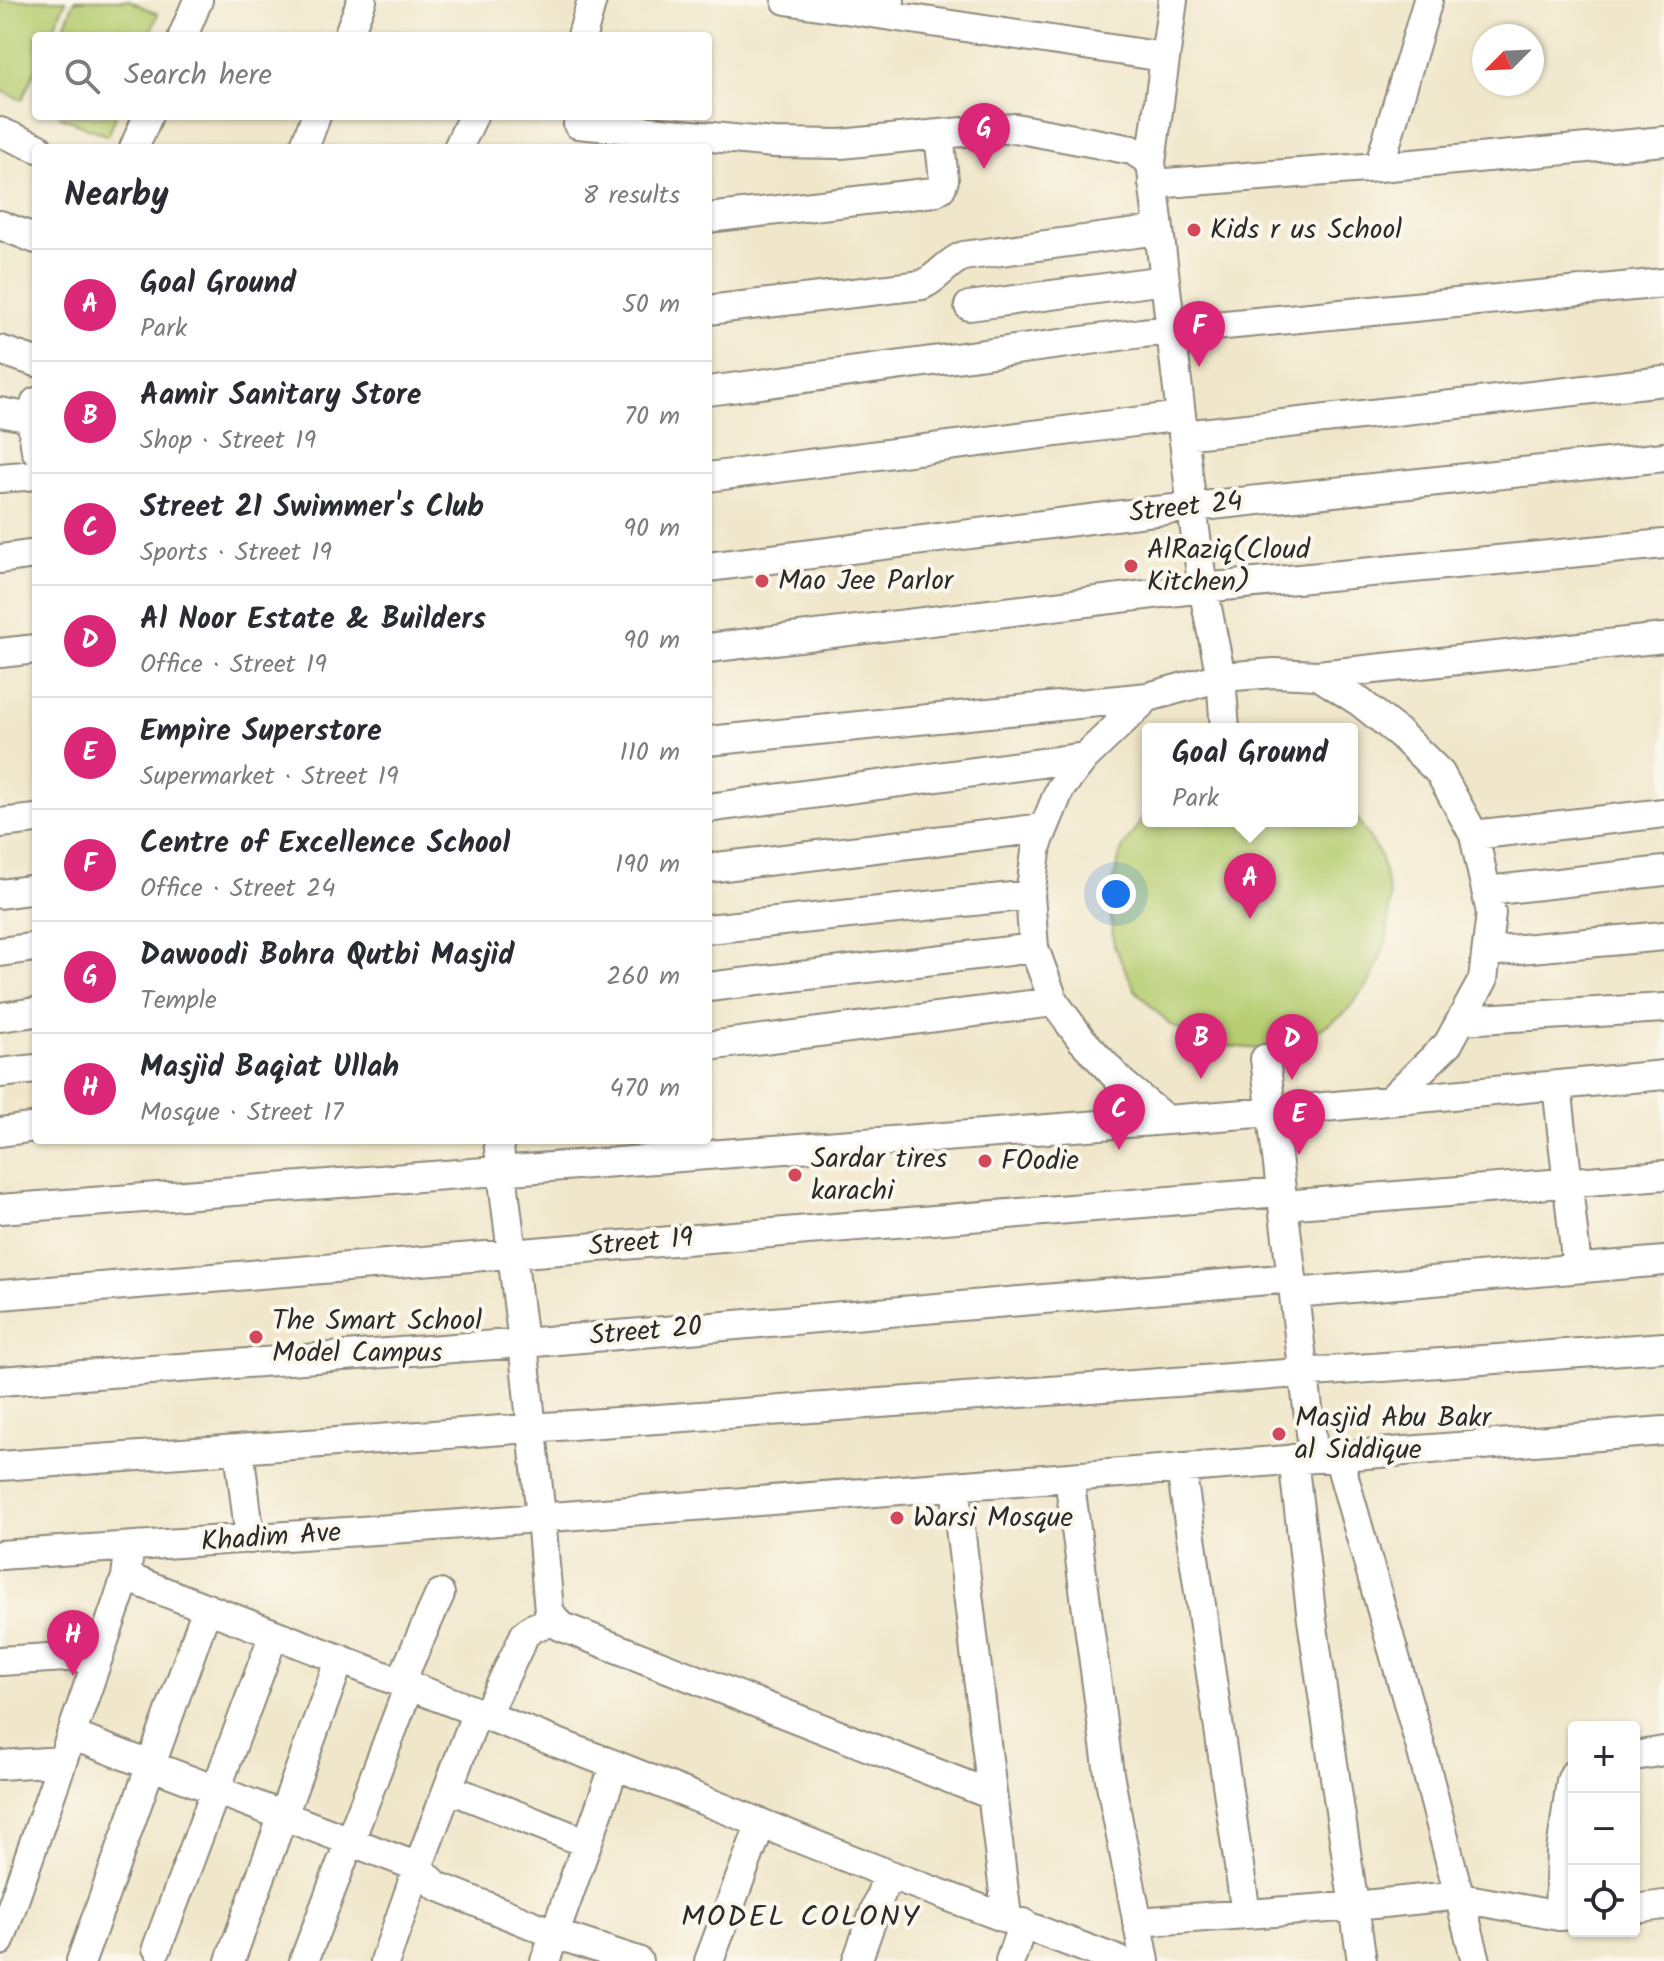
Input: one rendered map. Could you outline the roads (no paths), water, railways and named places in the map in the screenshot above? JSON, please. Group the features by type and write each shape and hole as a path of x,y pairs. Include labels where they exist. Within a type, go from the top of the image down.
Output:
{"street":[{"path":"185,32 198,0"},
{"path":"350,32 362,0"},
{"path":"583,32 592,0"},
{"path":"788,0 887,7 1164,57"},
{"path":"1173,0 1152,173 1192,508 1203,588 1221,677 1225,723"},
{"path":"1379,167 1428,0"},
{"path":"306,144 314,120"},
{"path":"460,144 471,120"},
{"path":"578,129 774,143 841,144 1015,128 1132,150 1152,173"},
{"path":"0,132 32,145"},
{"path":"712,218 934,192 941,188 944,180 939,134"},
{"path":"1152,173 1379,167 1664,141"},
{"path":"0,225 32,237"},
{"path":"712,310 922,285 931,282 955,259 963,256 1159,230"},
{"path":"969,306 1165,280"},
{"path":"712,390 1171,330 1664,283"},
{"path":"0,350 32,361"},
{"path":"712,477 1182,425 1664,381"},
{"path":"0,412 32,410"},
{"name":"Street 24","path":"712,567 1192,508 1664,457"},
{"path":"0,478 32,475"},
{"path":"712,648 1203,588 1664,544"},
{"path":"0,559 32,555"},
{"path":"712,741 1148,697 1221,677 1275,673 1318,675 1664,638"},
{"path":"0,653 32,649"},
{"path":"1318,675 1360,702 1400,734 1440,773 1474,835 1491,913 1483,980 1462,1020 1448,1044 1389,1101"},
{"path":"1148,697 1085,757 1060,789 1037,845 1030,895 1034,948 1054,1002 1082,1040 1122,1083 1165,1119"},
{"path":"712,807 1085,757"},
{"path":"1474,835 1664,813"},
{"path":"0,823 32,819"},
{"path":"712,868 1044,828"},
{"path":"1487,891 1664,871"},
{"path":"0,894 32,890"},
{"path":"712,929 1030,895"},
{"path":"1487,952 1664,936"},
{"path":"0,952 32,948"},
{"path":"712,987 1034,948"},
{"path":"712,1045 1054,1002"},
{"path":"1462,1020 1664,1008"},
{"path":"0,1017 32,1013"},
{"path":"1265,1059 1315,1457 1312,1620 1362,1961"},
{"path":"0,1073 32,1069"},
{"path":"0,1209 1271,1112 1664,1075"},
{"path":"1557,1085 1577,1268"},
{"path":"0,1132 32,1128"},
{"path":"498,1144 523,1343 549,1611 555,1620 560,1626 992,1795"},
{"name":"Street 19","path":"0,1295 512,1254 1664,1175"},
{"name":"Street 20","path":"0,1381 1293,1285 1664,1261"},
{"path":"0,1466 1664,1347"},
{"name":"Khadim Ave","path":"0,1555 250,1539 1664,1431"},
{"path":"239,1449 250,1539"},
{"path":"1315,1457 1422,1752 1476,1961"},
{"path":"1181,1468 1246,1914"},
{"path":"1069,1477 1109,1774 1145,1961"},
{"path":"955,1486 992,1795 1015,1920 1010,1961"},
{"path":"0,1941 12,1870 67,1748 126,1577 130,1547"},
{"path":"126,1577 615,1765 888,1874 1120,1961"},
{"path":"304,1961 440,1594"},
{"path":"81,1961 207,1608"},
{"path":"385,1961 448,1788 482,1714 525,1634 555,1620"},
{"path":"157,1948 274,1634"},
{"path":"0,1661 99,1655"},
{"path":"230,1961 340,1659"},
{"path":"0,1765 67,1748 150,1765 418,1867 437,1886 555,1934 638,1961"},
{"path":"1640,1755 1664,1751"},
{"path":"545,1961 615,1765"},
{"path":"448,1788 587,1843"},
{"path":"1137,1922 1451,1896 1567,1916 1561,1851 1569,1793"},
{"path":"709,1961 761,1823"},
{"path":"857,1961 888,1874"},
{"path":"1640,1908 1664,1905"}],"place":[{"name":"Dawoodi Bohra Qutbi Masjid","path":"984,169"},
{"name":"Kids r us School","path":"1194,230"},
{"name":"Centre of Excellence School","path":"1199,367"},
{"name":"AlRaziq(Cloud Kitchen)","path":"1131,566"},
{"name":"Mao Jee Parlor","path":"762,581"},
{"name":"Goal Ground","path":"1250,919"},
{"name":"Aamir Sanitary Store","path":"1201,1079"},
{"name":"Al Noor Estate & Builders","path":"1292,1080"},
{"name":"Street 21 Swimmer's Club","path":"1119,1150"},
{"name":"Empire Superstore","path":"1299,1155"},
{"name":"FOodie","path":"985,1161"},
{"name":"Sardar tires karachi","path":"795,1175"},
{"name":"The Smart School Model Campus","path":"256,1337"},
{"name":"Masjid Abu Bakr al Siddique","path":"1279,1434"},
{"name":"Warsi Mosque","path":"897,1518"},
{"name":"Masjid Baqiat Ullah","path":"73,1676"}],"district":[{"name":"MODEL COLONY","path":"801,1918"}]}
